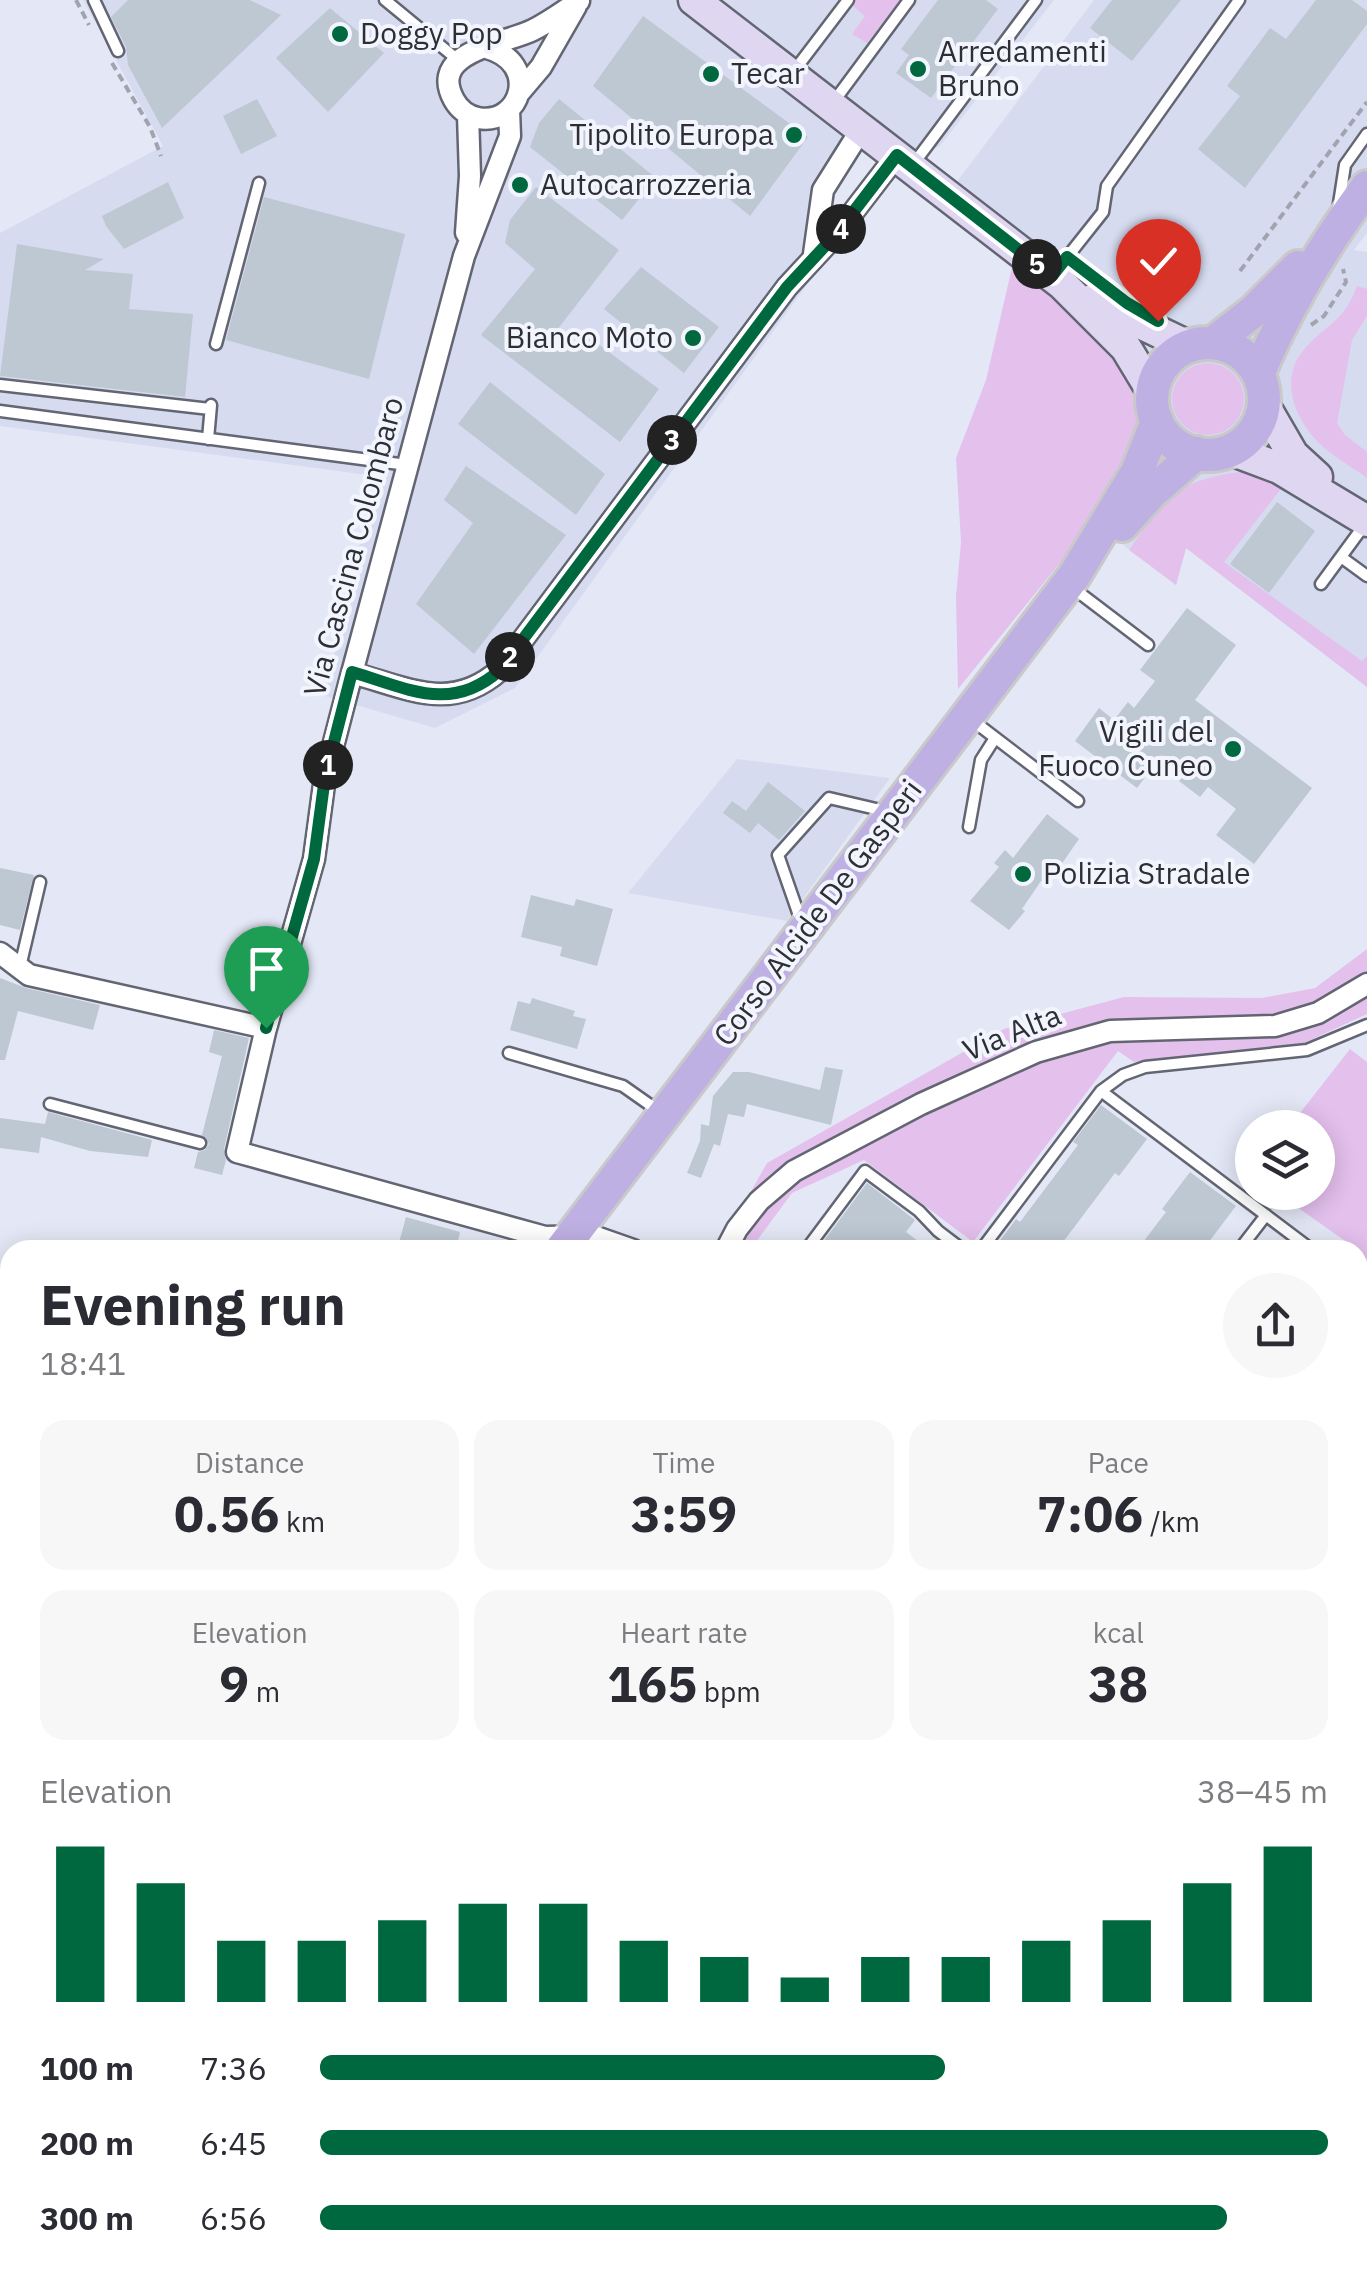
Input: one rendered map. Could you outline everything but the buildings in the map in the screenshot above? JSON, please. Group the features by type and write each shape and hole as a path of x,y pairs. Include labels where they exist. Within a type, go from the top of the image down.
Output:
{"main road":[{"path":"694,0 1057,280 1126,348 1166,436 1197,454 1230,450 1247,439 1258,424 1261,389 1283,315 1336,229 1367,188"},
{"path":"1155,406 1164,364 1254,311 1336,229"},
{"path":"1057,280 1132,322 1200,345 1231,348 1247,358 1293,455 1363,518"},
{"name":"Corso Alcide De Gasperi","path":"568,1240 1071,580 1137,472 1155,406"},
{"path":"1230,450 1279,468 1363,518"},
{"name":"Corso Alcide De Gasperi","path":"1071,580 1151,493 1197,454"}],"street":[{"name":"Via Cascina Colombaro","path":"487,48 533,30 579,0"},
{"name":"Via Cascina Colombaro","path":"556,1240 232,1151 314,859 325,777 464,256 510,136 514,102 541,67 579,0"},
{"path":"487,48 502,52 514,63 520,78 514,102 496,117 482,119 468,115 456,105 450,92 450,75 458,60 471,51 487,48"},
{"name":"Via Cascina Colombaro","path":"464,256 470,176 468,115"},
{"path":"814,254 823,190 862,128"},
{"path":"352,672 434,695 457,694 482,686 500,670 814,254 904,161"},
{"path":"0,954 29,976 266,1028"},
{"name":"Via Alta","path":"733,1240 759,1201 794,1171 892,1118 1036,1052 1110,1031 1275,1026 1318,1013 1367,984"},
{"name":"Via Cascina Colombaro","path":"578,1240 593,1236 604,1240"}],"lane":[{"path":"94,0 118,51"},
{"path":"385,0 458,60"},
{"path":"791,74 848,0"},
{"path":"831,104 909,0"},
{"path":"904,161 1036,0"},
{"path":"1057,280 1103,212 1106,186 1240,0"},
{"path":"1336,229 1344,165 1367,134"},
{"path":"216,344 258,183"},
{"path":"0,384 211,407 208,439"},
{"path":"0,411 406,465"},
{"path":"1321,584 1363,518"},
{"path":"1341,557 1367,576"},
{"path":"1071,580 1148,645"},
{"path":"968,717 1078,800"},
{"path":"969,826 980,760 996,738"},
{"path":"804,932 778,854 828,798 894,813"},
{"path":"20,968 40,882"},
{"path":"988,1240 1101,1091 1123,1075 1146,1066 1307,1050 1367,1025"},
{"path":"509,1053 624,1086 664,1114"},
{"path":"1101,1091 1299,1240"},
{"path":"50,1104 200,1143"},
{"path":"814,1240 866,1171 950,1240"},
{"path":"1247,1240 1266,1215"}],"path":[{"path":"76,0 95,36"},
{"path":"104,51 150,127 162,156"},
{"path":"1240,272 1367,102"},
{"path":"1283,315 1304,330 1324,316 1346,282 1342,266"}],"shaded area":[{"path":"83,0 1054,0 940,146 895,169 860,147 833,186 823,235 835,246 515,688 435,728 325,696 375,476 0,426 0,233 163,146"},
{"path":"857,0 900,0 867,43 852,34 865,16 853,6"},
{"path":"1094,0 1367,0 1367,233 1354,250 1367,252 1367,687 1186,548 1176,585 1093,522 1126,359 940,204"},
{"path":"1013,263 1126,359 1144,396 1145,441 1093,522 958,689 956,596 961,542 956,458 986,380"},
{"path":"1357,286 1367,289 1367,316 1352,340 1337,423 1345,435 1367,452 1367,478 1334,456 1308,430 1295,406 1291,381 1299,356 1342,314"},
{"path":"1208,363 1233,374 1244,399 1233,424 1208,435 1183,424 1172,399 1183,374"},
{"path":"1239,472 1261,474 1284,485 1224,562 1362,661 1367,656 1367,687 1186,548 1176,585 1129,550 1173,495 1199,481"},
{"path":"737,759 890,778 787,921 628,893"},
{"path":"1367,949 1367,1014 1304,1043 1134,1062 1118,1051 975,1240 864,1160 792,1193 757,1240 724,1240 767,1163 1004,1029 1124,997 1262,998 1315,988"},
{"path":"1350,1049 1367,1062 1367,1240 1344,1240 1301,1210 1335,1210 1335,1110 1302,1110"}],"place":[{"name":"Doggy Pop","path":"340,34"},
{"name":"Arredamenti Bruno","path":"918,69"},
{"name":"Tecar","path":"711,74"},
{"name":"Tipolito Europa","path":"794,135"},
{"name":"Autocarrozzeria","path":"520,185"},
{"name":"Bianco Moto","path":"693,338"},
{"name":"Vigili del Fuoco Cuneo","path":"1233,749"},
{"name":"Polizia Stradale","path":"1023,874"}],"route":[{"path":"266,1028 314,859 325,777 352,672 434,695 457,694 482,686 500,670 787,287 838,232 897,155 1052,276 1067,257 1127,303 1158,321"}]}
